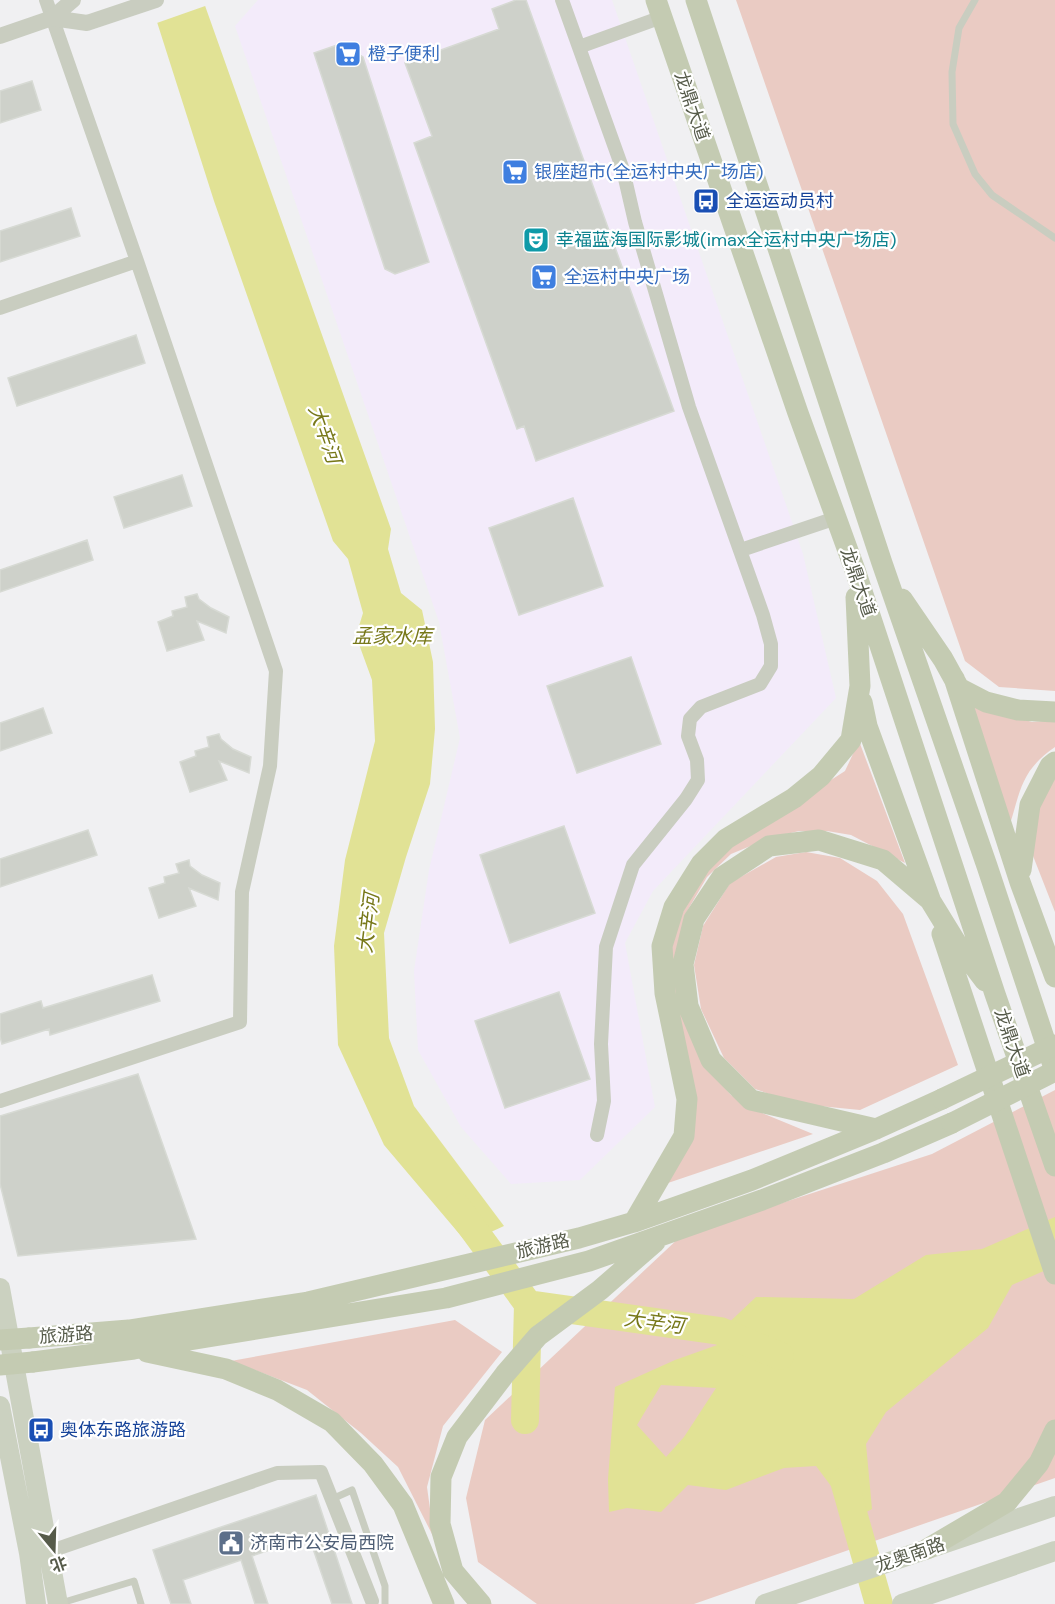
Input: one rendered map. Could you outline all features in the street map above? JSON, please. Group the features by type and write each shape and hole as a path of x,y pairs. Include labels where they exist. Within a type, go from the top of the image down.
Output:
{"main road":[{"name":"龙鼎大道","path":"696,0 882,563 1055,1071"},
{"name":"龙鼎大道","path":"659,9 855,570 995,994 1055,1166"},
{"path":"882,563 959,688 986,702 1018,711 1055,712"},
{"path":"855,570 860,686 867,726 930,900 1055,1274"},
{"path":"954,678 1020,882 1055,977"},
{"path":"633,1222 684,1136 687,1099 664,993 662,946 674,907 701,864 726,839 794,798 821,776 851,740 860,686"},
{"path":"1028,990 1020,882 1021,855 1030,805 1050,766 1055,762"},
{"path":"876,1130 751,1100 711,1060 687,1006 683,964 694,920 722,877 769,846 819,840 883,860 930,900 957,944 995,994"},
{"name":"旅游路","path":"0,1340 129,1330 274,1308 579,1238 633,1222 752,1180 876,1130 1055,1045"},
{"name":"旅游路","path":"0,1365 134,1349 446,1298 589,1261 762,1200 883,1153 952,1123 1055,1071"},
{"path":"444,1604 440,1524 441,1477 457,1437 505,1374 538,1336 600,1290 667,1232"},
{"path":"0,1288 38,1552 36,1604"},
{"path":"134,1349 226,1370 277,1390 332,1422 374,1464 403,1505 465,1604"},
{"path":"0,1406 38,1552 58,1604"},
{"path":"926,1549 1007,1502 1039,1463 1055,1430"},
{"name":"龙奥南路","path":"765,1604 1055,1506"},
{"path":"902,1604 1055,1551"},
{"path":"434,1604 443,1572"},
{"path":"443,1572 481,1604"}],"street":[{"path":"0,1101 240,1022 242,892 270,766 276,671 46,0"},
{"path":"0,36 52,18 73,0"},
{"path":"52,18 87,23 156,0"},
{"path":"562,0 623,170 634,222 689,407 741,550 771,644 771,666 760,684 701,707 690,719 688,736 697,760 698,780 686,800 633,865 606,947 601,1044 604,1101 597,1135"},
{"path":"579,47 659,9"},
{"path":"0,308 137,261"},
{"path":"741,550 836,518"},
{"path":"38,1552 277,1473 321,1472 378,1603"}],"lane":[{"path":"975,0 959,28 952,72 953,124 975,174 992,195 1055,238"},
{"path":"332,1499 352,1490 385,1586 378,1603"},
{"path":"58,1604 134,1581 141,1604"}],"shaded area":[{"path":"258,0 612,0 803,554 836,698 653,891 625,943 655,1107 580,1180 511,1184 461,1127 418,1050 414,971 429,870 460,738 439,622 235,26"},
{"path":"736,0 1055,0 1055,691 999,687 965,661"},
{"path":"970,705 1032,722 1055,720 1055,747 1044,755 1029,772 1020,790 1010,824"},
{"path":"859,741 905,863 851,835 827,831 799,831 770,838 731,854 707,877 686,913 678,943 706,1067 731,1095 755,1110 813,1134 665,1184 691,1140 668,960 673,931 706,867 730,845 845,771"},
{"path":"1055,778 1055,912 1026,838 1045,787"},
{"path":"806,852 840,858 877,881 903,914 958,1065 860,1110 799,1104 755,1089 724,1058 701,1009 694,965 703,926 730,883 776,857"},
{"path":"1055,1090 1055,1478 694,1604 537,1604 478,1562 466,1498 485,1420 681,1236 932,1154"},
{"path":"455,1320 502,1352 443,1426 427,1487 434,1538 398,1467 361,1433 307,1390 231,1361"}],"water":[{"name":"孟家水库","path":"150,0 203,0 391,529 388,549 401,593 422,610 433,662 435,729 430,784 384,933 389,1038 414,1106 504,1226 467,1243 384,1145 338,1045 334,946 345,860 375,741 372,680 356,636 363,613 348,559 333,541 214,201"},
{"path":"1055,1217 1055,1266 1012,1285 988,1328 886,1412 866,1444 872,1509 855,1518 816,1466 784,1468 726,1490 688,1485 661,1512 627,1508 609,1512 608,1479 615,1387 675,1360 737,1338 720,1331 756,1297 854,1299 926,1255 982,1249","holes":["661,1385 716,1388 684,1437 666,1457 637,1425"]}],"pier":[{"path":"147,0 207,0 208,5 154,24"}],"building":[{"name":"全运村中央广场","path":"516,0 526,0 674,411 536,461 524,426 517,429 414,143 432,136 405,63 499,29 492,9"},
{"path":"337,45 347,47 363,57 429,262 395,274 385,269 314,53"},
{"path":"32,81 41,110 0,123 0,91"},
{"path":"71,208 80,236 0,262 0,231"},
{"path":"136,335 145,363 17,406 8,378"},
{"path":"182,475 192,506 124,528 114,497"},
{"path":"573,498 603,586 519,615 489,528"},
{"path":"87,540 93,560 0,592 0,570"},
{"path":"197,594 199,599 211,608 229,617 226,633 197,621 204,640 167,651 158,622 173,616 172,611 187,607 185,597"},
{"path":"631,657 661,744 577,773 547,686"},
{"path":"43,708 52,733 0,751 0,723"},
{"path":"219,734 221,739 233,749 251,757 249,773 219,761 227,780 190,792 180,762 196,756 195,751 209,747 207,737"},
{"path":"564,826 595,913 510,943 480,855"},
{"path":"88,830 97,855 0,887 0,859"},
{"path":"189,860 190,866 202,875 220,883 218,900 189,888 196,906 159,918 149,888 165,883 164,877 179,873 176,864"},
{"path":"152,975 160,1001 50,1035 49,1029 2,1044 0,1014 41,1001 43,1008"},
{"path":"559,992 590,1079 505,1108 475,1021"},
{"path":"138,1074 196,1239 18,1256 0,1184 0,1116"},
{"name":"济南市公安局西院","path":"316,1495 352,1604 332,1604 309,1537 252,1556 268,1604 255,1604 241,1560 183,1580 191,1604 171,1604 153,1550"}],"waterway":[{"name":"大辛河","path":"457,1207 528,1304 720,1331 780,1356"},
{"path":"525,1420 528,1304"},
{"name":"大辛河","path":"844,1481 879,1604"}],"place":[{"name":"橙子便利","path":"348,54"},
{"name":"银座超市(全运村中央广场店)","path":"515,172"},
{"name":"全运运动员村","path":"706,201"},
{"name":"幸福蓝海国际影城(imax全运村中央广场店)","path":"536,240"},
{"name":"全运村中央广场","path":"544,277"},
{"name":"奥体东路旅游路","path":"41,1430"},
{"name":"济南市公安局西院","path":"231,1543"}]}
